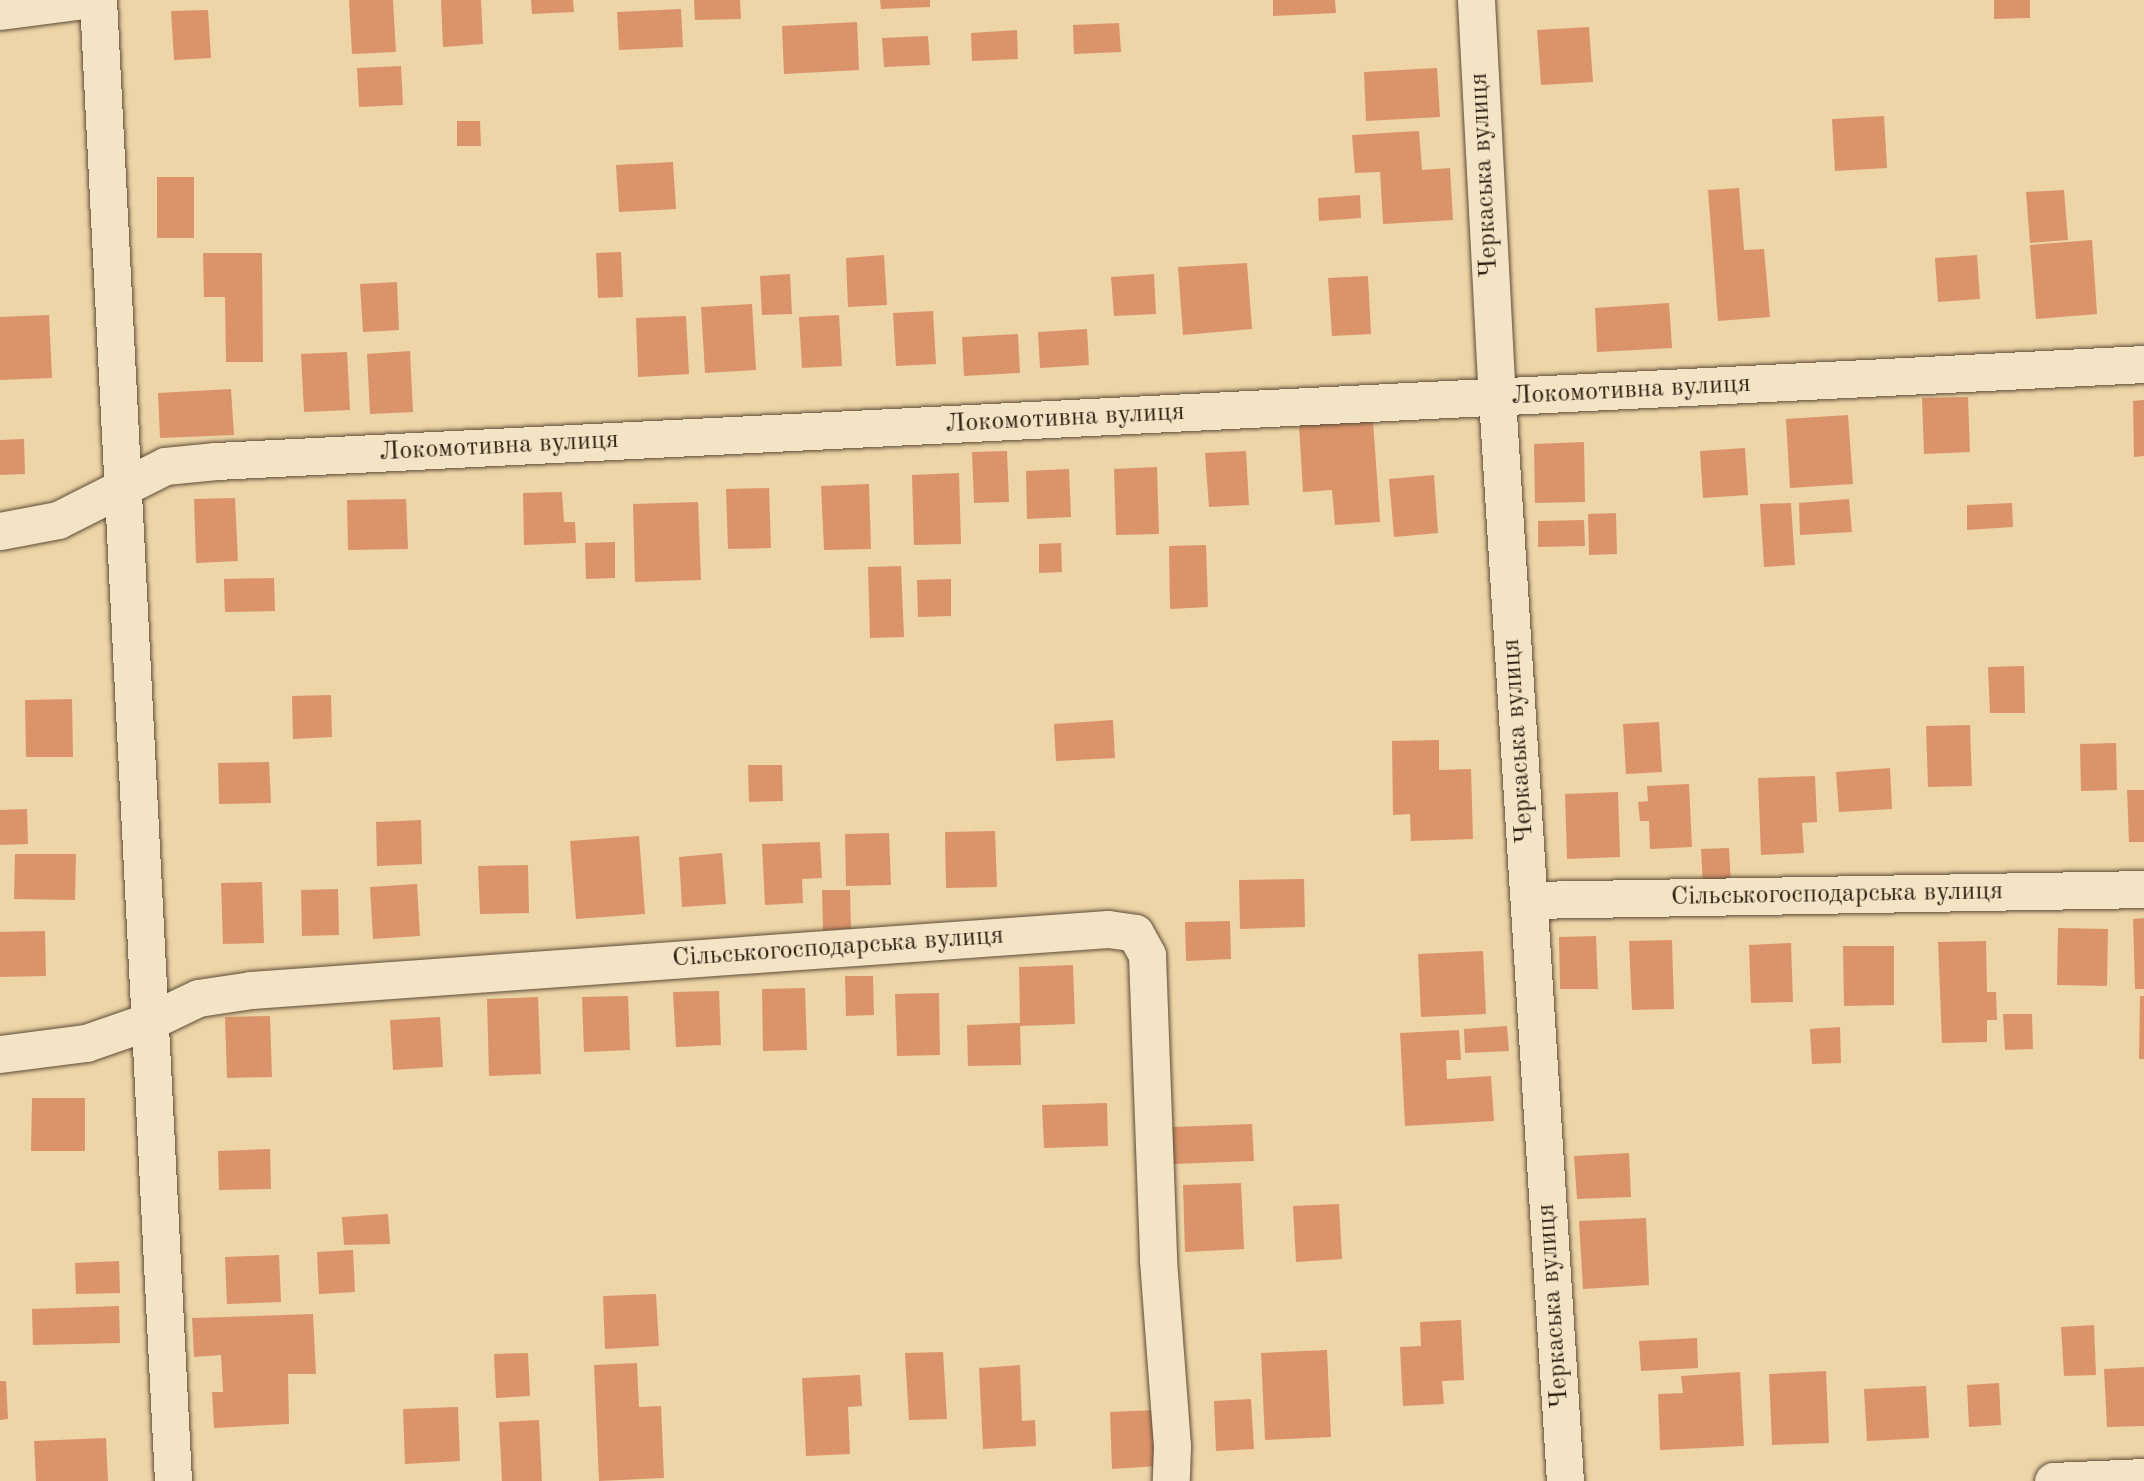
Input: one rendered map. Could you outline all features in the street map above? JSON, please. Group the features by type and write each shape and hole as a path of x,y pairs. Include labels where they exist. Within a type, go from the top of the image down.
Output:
{"street":[{"path":"0,11 83,0"},
{"path":"98,0 173,1481"},
{"name":"Черкаська вулиця","path":"1476,0 1497,398 1565,1481"},
{"name":"Локомотивна вулиця","path":"0,531 58,520 165,466 216,461 2144,364"},
{"name":"Сільськогосподарська вулиця","path":"1529,900 2144,889"},
{"name":"Сільськогосподарська вулиця","path":"0,1054 86,1043 150,1021 198,998 251,990 1108,929 1135,933 1147,954 1158,1260 1172,1445 1171,1481"},
{"path":"2053,1481 2144,1477"}],"building":[{"path":"349,0 393,0 396,52 352,54"},
{"path":"441,0 481,0 483,44 443,47"},
{"path":"531,0 573,0 574,12 532,14"},
{"path":"694,0 740,0 741,19 695,20"},
{"path":"880,0 930,0 930,7 881,9"},
{"path":"1273,0 1335,0 1336,13 1273,16"},
{"path":"1994,0 2030,0 2030,18 1994,19"},
{"path":"681,9 683,47 619,50 617,12"},
{"path":"208,10 211,58 174,60 171,11"},
{"path":"857,22 859,70 784,74 782,26"},
{"path":"1119,23 1121,52 1074,54 1073,25"},
{"path":"1589,27 1593,82 1541,85 1537,30"},
{"path":"1017,30 1018,59 972,61 971,33"},
{"path":"928,36 930,65 884,67 882,38"},
{"path":"401,66 403,105 359,107 357,68"},
{"path":"1437,68 1440,117 1366,121 1364,72"},
{"path":"1884,116 1887,168 1835,171 1832,119"},
{"path":"457,121 480,121 481,146 457,146"},
{"path":"1419,131 1422,170 1450,168 1453,220 1383,224 1380,172 1355,173 1352,135"},
{"path":"673,162 676,209 619,212 616,165"},
{"path":"157,177 194,177 194,238 157,238"},
{"path":"1739,188 1744,250 1764,249 1770,317 1718,321 1708,190"},
{"path":"2064,190 2068,240 2030,243 2026,192"},
{"path":"1360,195 1361,218 1319,221 1318,198"},
{"path":"2092,240 2097,314 2036,319 2030,245"},
{"path":"621,252 623,297 598,298 596,253"},
{"path":"203,253 262,253 263,362 226,362 225,297 204,297"},
{"path":"884,255 887,305 848,307 846,258"},
{"path":"1977,255 1980,299 1938,302 1935,258"},
{"path":"1247,263 1252,329 1183,335 1178,267"},
{"path":"790,274 792,314 762,315 760,276"},
{"path":"1154,274 1156,314 1114,316 1111,277"},
{"path":"1368,276 1371,334 1332,336 1328,278"},
{"path":"397,282 399,330 363,332 360,284"},
{"path":"1669,303 1672,348 1597,352 1595,308"},
{"path":"752,304 756,370 705,373 701,307"},
{"path":"933,311 936,364 896,366 893,313"},
{"path":"49,315 52,378 0,380 0,317"},
{"path":"839,315 842,366 802,368 799,317"},
{"path":"686,316 689,374 638,377 636,318"},
{"path":"1087,329 1089,365 1040,368 1038,332"},
{"path":"1018,334 1020,373 964,376 962,337"},
{"path":"410,351 413,412 370,414 367,354"},
{"path":"347,352 350,410 304,412 301,354"},
{"path":"231,389 234,435 160,438 158,393"},
{"path":"1968,397 1970,452 1924,454 1922,398"},
{"path":"2144,400 2144,456 2134,457 2133,401"},
{"path":"1848,415 1853,484 1790,488 1786,419"},
{"path":"1373,420 1380,522 1335,525 1332,490 1303,492 1299,425"},
{"path":"24,439 25,474 0,475 0,440"},
{"path":"1584,442 1585,502 1535,503 1534,444"},
{"path":"1745,448 1748,495 1703,498 1700,451"},
{"path":"1007,451 1009,502 974,503 972,452"},
{"path":"1246,451 1249,505 1209,507 1205,453"},
{"path":"1157,467 1159,534 1116,535 1114,469"},
{"path":"1069,469 1071,517 1027,519 1026,471"},
{"path":"959,473 961,544 914,545 912,475"},
{"path":"1434,475 1438,533 1394,537 1389,479"},
{"path":"869,484 871,549 824,550 821,486"},
{"path":"769,488 771,548 728,549 726,489"},
{"path":"562,492 564,522 575,522 576,543 524,545 523,493"},
{"path":"235,498 238,561 196,563 194,499"},
{"path":"406,499 408,549 348,550 347,500"},
{"path":"1849,499 1852,532 1800,535 1799,503"},
{"path":"698,502 701,580 635,582 633,504"},
{"path":"1791,503 1795,565 1764,567 1760,504"},
{"path":"2012,503 2013,527 1967,530 1967,505"},
{"path":"1616,513 1617,554 1589,555 1588,514"},
{"path":"1584,520 1585,546 1538,547 1538,521"},
{"path":"615,542 615,578 586,579 585,543"},
{"path":"1061,543 1062,572 1039,573 1039,544"},
{"path":"1206,545 1208,607 1170,609 1169,546"},
{"path":"901,566 904,637 870,638 868,567"},
{"path":"274,578 275,611 225,612 224,579"},
{"path":"951,579 951,616 918,617 917,580"},
{"path":"2024,666 2025,713 1990,713 1988,667"},
{"path":"331,695 332,737 293,739 292,696"},
{"path":"72,699 73,757 26,757 25,700"},
{"path":"1113,720 1115,758 1056,761 1054,724"},
{"path":"1659,722 1662,772 1626,774 1623,724"},
{"path":"1970,725 1972,786 1928,787 1926,726"},
{"path":"1439,740 1439,770 1471,769 1473,839 1411,841 1410,814 1393,815 1392,741"},
{"path":"2116,743 2117,790 2081,791 2080,744"},
{"path":"269,762 271,803 219,804 218,763"},
{"path":"748,765 782,765 783,801 749,802"},
{"path":"1890,768 1892,809 1839,812 1836,772"},
{"path":"1815,776 1817,822 1802,823 1804,853 1761,855 1758,778"},
{"path":"1689,784 1692,847 1650,849 1649,821 1640,821 1638,802 1648,801 1647,786"},
{"path":"2127,790 2144,790 2144,842 2129,842"},
{"path":"1618,792 1620,857 1567,859 1565,794"},
{"path":"27,809 28,844 0,845 0,810"},
{"path":"421,820 422,864 377,866 376,822"},
{"path":"995,831 997,887 946,888 945,832"},
{"path":"889,833 891,885 846,886 845,834"},
{"path":"639,836 645,914 576,919 570,841"},
{"path":"820,842 822,878 802,879 803,903 765,905 762,844"},
{"path":"1729,848 1731,885 1703,886 1701,849"},
{"path":"722,853 726,904 682,907 679,857"},
{"path":"15,854 76,854 75,900 14,899"},
{"path":"528,865 529,913 480,914 478,866"},
{"path":"1304,879 1305,927 1240,929 1239,880"},
{"path":"262,882 264,943 223,944 221,883"},
{"path":"417,884 420,936 373,939 370,887"},
{"path":"338,889 339,935 302,936 301,890"},
{"path":"822,890 850,890 851,929 823,930"},
{"path":"2144,918 2144,989 2135,989 2133,919"},
{"path":"1230,921 1231,959 1186,961 1185,922"},
{"path":"2058,928 2108,929 2107,986 2057,985"},
{"path":"45,931 46,976 0,977 0,932"},
{"path":"1596,936 1598,989 1560,989 1559,937"},
{"path":"1672,940 1674,1009 1632,1010 1629,941"},
{"path":"1986,941 1987,992 1996,992 1997,1020 1987,1020 1987,1042 1942,1043 1938,942"},
{"path":"1791,943 1793,1002 1751,1003 1749,945"},
{"path":"1843,946 1894,946 1894,1005 1844,1006"},
{"path":"1483,951 1486,1014 1421,1017 1418,954"},
{"path":"1073,965 1075,1024 1020,1026 1019,967"},
{"path":"845,976 873,976 874,1015 846,1016"},
{"path":"805,988 807,1050 763,1051 762,989"},
{"path":"719,991 721,1045 676,1047 673,992"},
{"path":"939,993 940,1055 897,1056 895,994"},
{"path":"628,996 630,1050 584,1052 582,997"},
{"path":"2140,996 2144,996 2144,1059 2139,1059"},
{"path":"538,997 541,1074 489,1076 487,999"},
{"path":"2003,1014 2032,1014 2033,1049 2005,1050"},
{"path":"270,1016 272,1077 227,1078 225,1017"},
{"path":"440,1017 443,1067 393,1070 390,1020"},
{"path":"1020,1023 1021,1065 968,1066 967,1025"},
{"path":"1507,1026 1509,1051 1465,1053 1464,1029"},
{"path":"1840,1027 1841,1063 1812,1064 1810,1029"},
{"path":"1459,1030 1461,1060 1446,1060 1447,1079 1491,1076 1494,1121 1405,1126 1400,1033"},
{"path":"32,1098 85,1098 85,1151 31,1151"},
{"path":"1107,1103 1108,1146 1044,1148 1042,1105"},
{"path":"1252,1124 1254,1161 1173,1164 1171,1127"},
{"path":"270,1149 271,1189 219,1190 218,1151"},
{"path":"1629,1153 1631,1197 1577,1199 1574,1156"},
{"path":"1241,1183 1244,1249 1185,1252 1183,1185"},
{"path":"1339,1204 1342,1259 1296,1262 1293,1206"},
{"path":"388,1214 390,1244 344,1245 342,1217"},
{"path":"1646,1218 1649,1285 1583,1289 1579,1221"},
{"path":"353,1250 355,1292 319,1294 317,1252"},
{"path":"279,1255 281,1302 227,1304 225,1257"},
{"path":"119,1261 120,1293 76,1294 75,1263"},
{"path":"656,1294 659,1346 605,1349 603,1296"},
{"path":"119,1306 120,1343 33,1345 32,1309"},
{"path":"313,1314 316,1374 288,1374 289,1424 214,1428 212,1392 223,1392 221,1355 194,1357 192,1318"},
{"path":"1461,1320 1464,1380 1442,1381 1444,1404 1403,1406 1400,1347 1421,1346 1420,1322"},
{"path":"2094,1325 2096,1375 2064,1376 2061,1327"},
{"path":"1697,1338 1698,1368 1641,1371 1639,1341"},
{"path":"1327,1350 1331,1437 1265,1440 1261,1353"},
{"path":"943,1352 947,1419 909,1420 905,1353"},
{"path":"528,1353 530,1396 496,1398 494,1354"},
{"path":"637,1363 639,1407 661,1406 664,1478 599,1481 594,1365"},
{"path":"1020,1365 1022,1421 1035,1420 1036,1446 983,1449 979,1368"},
{"path":"2144,1367 2144,1426 2107,1427 2104,1369"},
{"path":"1826,1371 1829,1443 1772,1445 1769,1374"},
{"path":"1740,1372 1744,1446 1660,1450 1658,1394 1683,1393 1681,1376"},
{"path":"860,1375 862,1406 848,1407 850,1454 806,1456 802,1378"},
{"path":"0,1381 6,1381 8,1419 0,1420"},
{"path":"1999,1383 2001,1425 1969,1427 1967,1385"},
{"path":"1926,1386 1929,1438 1867,1441 1864,1389"},
{"path":"1251,1399 1254,1449 1216,1451 1214,1401"},
{"path":"458,1407 460,1461 405,1464 403,1409"},
{"path":"1156,1410 1158,1466 1112,1469 1110,1412"},
{"path":"539,1420 542,1481 502,1481 499,1422"},
{"path":"106,1438 108,1481 36,1481 34,1441"}]}
